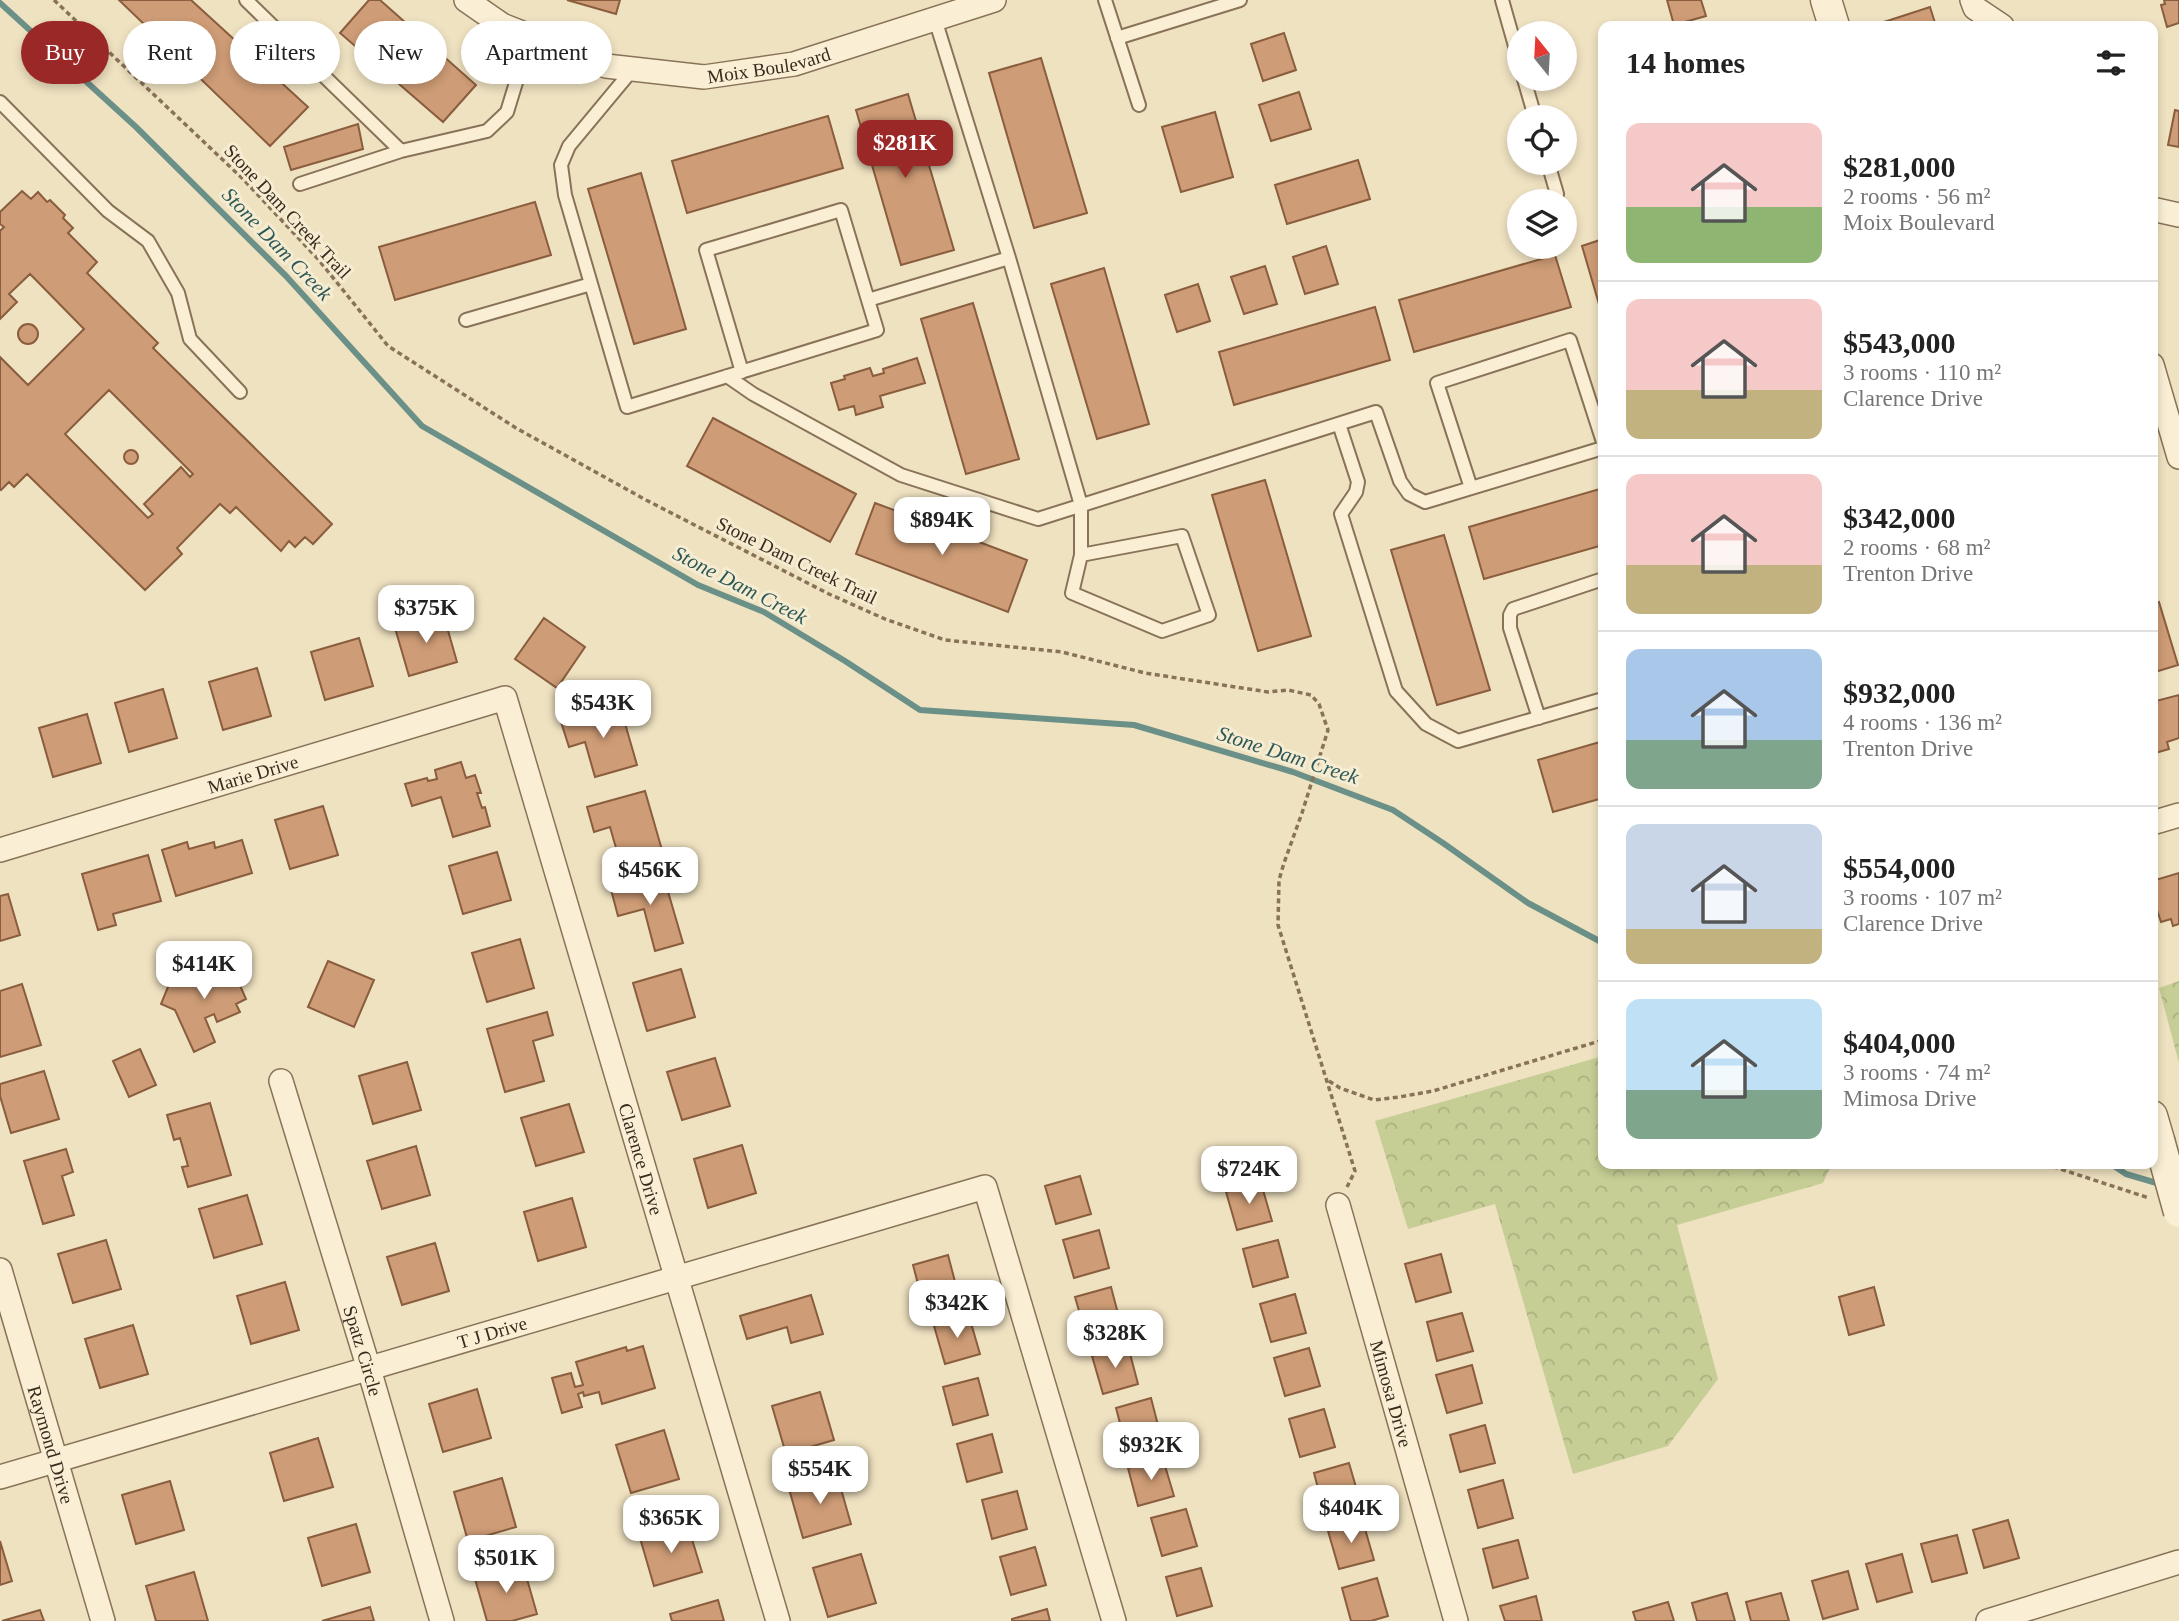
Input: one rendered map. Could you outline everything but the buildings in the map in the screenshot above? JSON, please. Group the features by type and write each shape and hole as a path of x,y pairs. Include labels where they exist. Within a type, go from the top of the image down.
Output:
{"street":[{"name":"Moix Boulevard","path":"466,0 495,21"},
{"name":"Moix Boulevard","path":"612,67 704,77 794,64 994,0"},
{"path":"1826,0 1832,21"},
{"path":"1972,0 1975,8 1994,21"},
{"path":"2158,210 2179,215"},
{"path":"2158,385 2179,457"},
{"name":"Marie Drive","path":"0,850 505,698"},
{"name":"Clarence Drive","path":"505,698 778,1621"},
{"path":"2158,821 2179,815"},
{"name":"Spatz Circle","path":"281,1081 369,1368 442,1621"},
{"path":"2158,1140 2169,1207"},
{"name":"T J Drive","path":"0,1477 985,1187 1114,1621"},
{"name":"Mimosa Drive","path":"1338,1205 1456,1621"},
{"name":"Raymond Drive","path":"0,1270 103,1621"},
{"path":"1988,1621 2179,1562"}],"lane":[{"path":"246,0 401,152"},
{"path":"1105,0 1139,105"},
{"path":"1117,38 1240,0"},
{"path":"1502,0 1508,21"},
{"path":"935,19 1009,258 1081,506 1081,555 1072,593 1162,631 1209,615 1182,536 1081,555"},
{"path":"634,69 569,146 561,165 565,195 627,407 742,372 877,330 841,211 706,250 742,372"},
{"path":"299,184 401,152 487,131 507,112 516,84"},
{"path":"3,110 108,211 148,241 178,293 190,339 240,392"},
{"path":"868,300 1009,258"},
{"path":"466,320 591,284"},
{"path":"1471,488 1437,383 1570,340 1598,427"},
{"path":"727,376 753,394 901,475 1038,519 1376,412 1401,481 1409,494 1425,502 1598,450"},
{"path":"1339,424 1358,482 1356,492 1341,514 1396,691 1426,724 1458,741 1598,700"},
{"path":"1539,718 1510,628 1510,615 1513,609 1598,581"}],"path":[{"name":"Stone Dam Creek Trail","path":"54,0 243,179 318,259 388,346 516,428 646,500 829,594 885,620 945,640 1062,652 1145,673 1268,692 1287,690 1311,695 1320,704 1328,730 1279,880 1278,925 1355,1171 1338,1205"},
{"path":"1327,1080 1374,1100 1399,1097 1433,1091 1598,1042"},
{"path":"2059,1169 2169,1207"}],"green space":[{"path":"2179,981 2179,1063 2159,988"},
{"path":"1598,1057 1598,1169 1830,1169 1823,1183 1677,1225 1718,1379 1668,1446 1573,1474 1495,1204 1408,1229 1375,1121"}],"waterway":[{"name":"Stone Dam Creek","path":"0,3 136,127 286,276 422,426 698,585 764,612 920,710 1134,725 1293,772 1393,810 1528,903 1598,940"},
{"name":"Stone Dam Creek","path":"2118,1169 2126,1174 2160,1184"}]}
